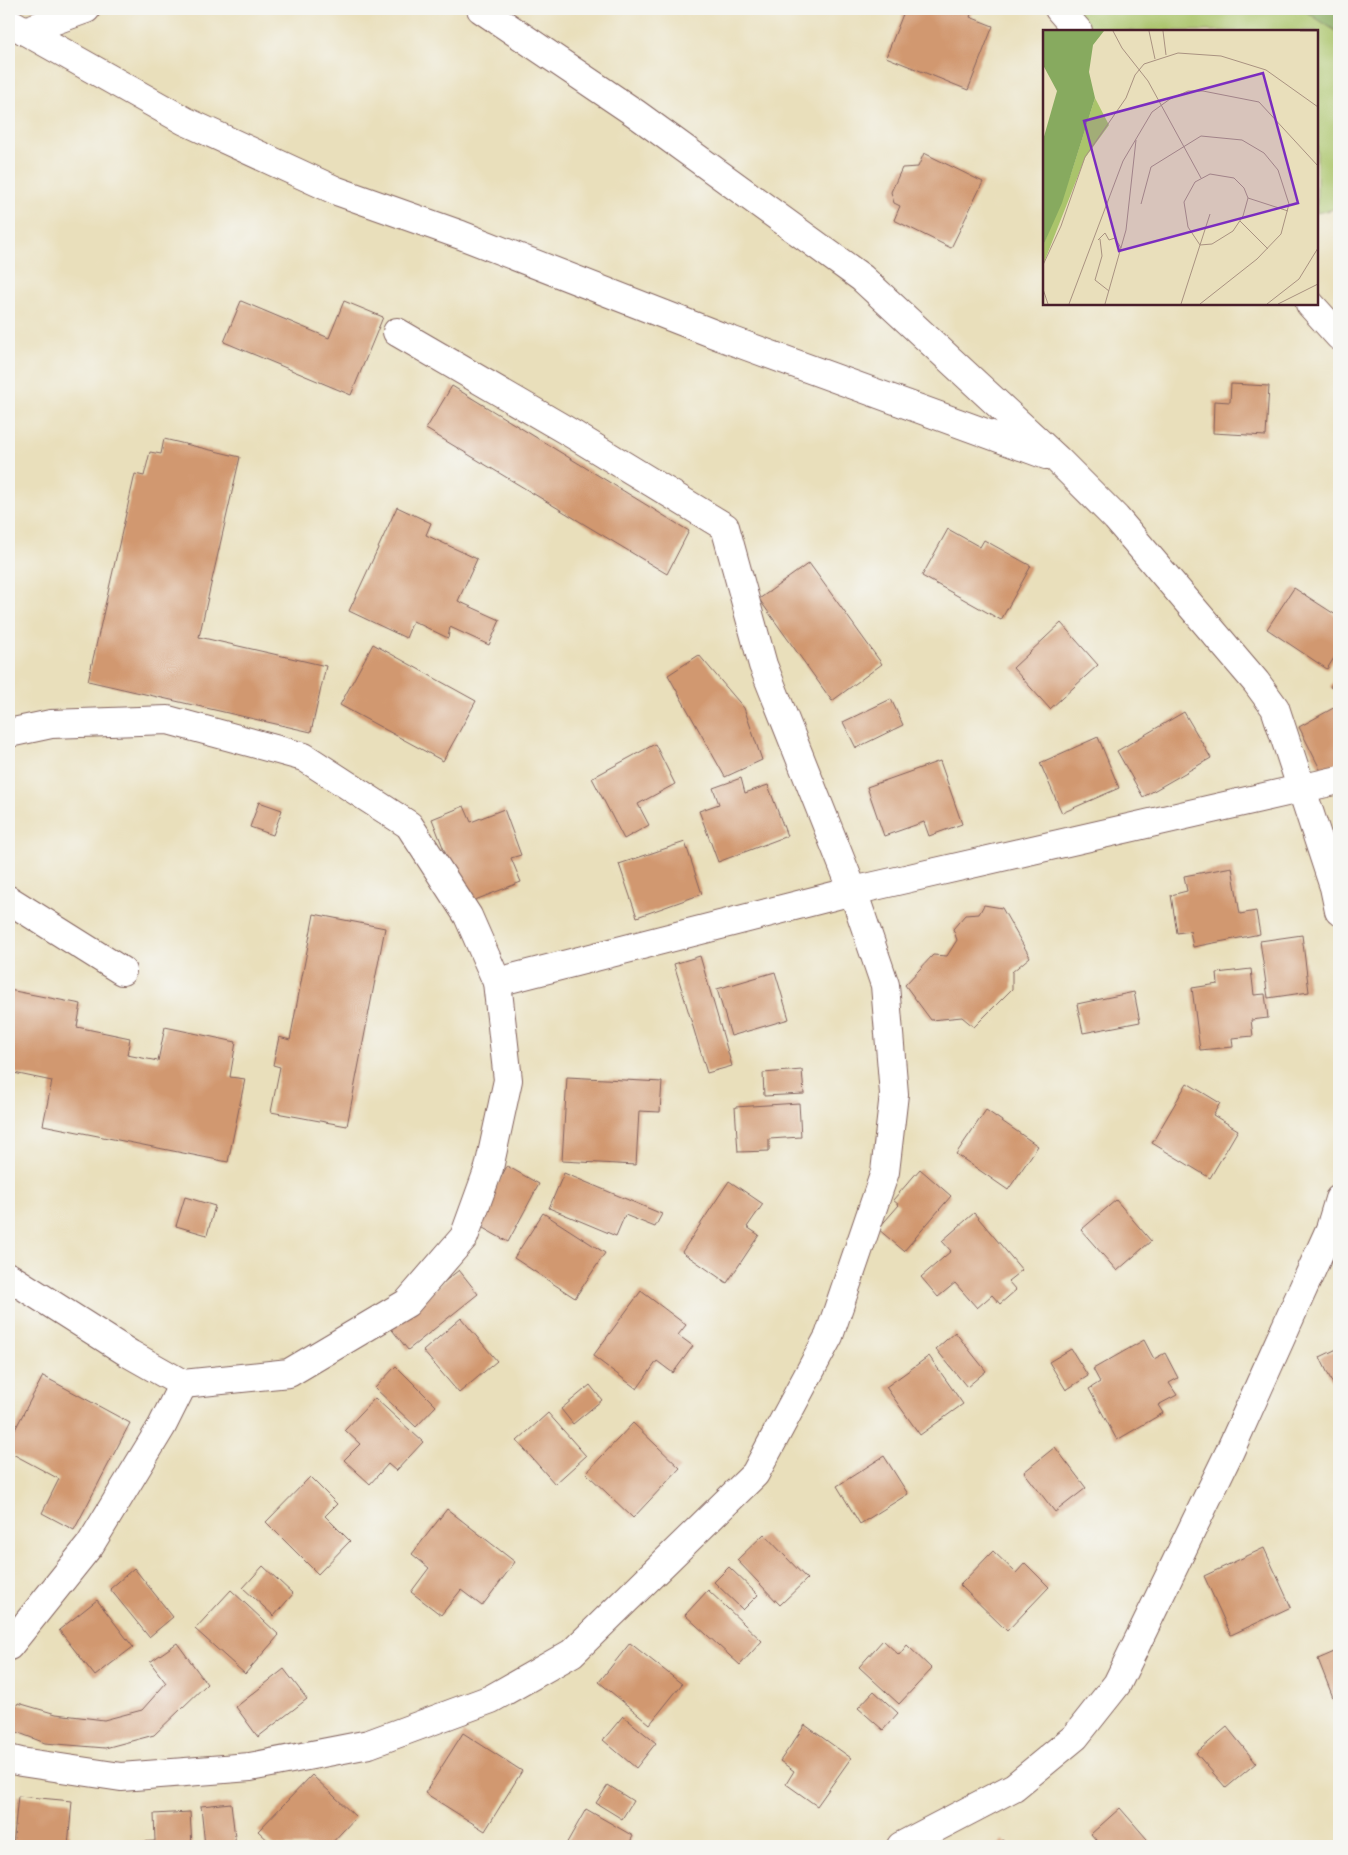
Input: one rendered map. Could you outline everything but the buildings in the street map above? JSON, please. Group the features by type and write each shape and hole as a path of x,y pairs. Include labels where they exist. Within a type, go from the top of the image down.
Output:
{"street":[{"path":"17,26 86,9"},
{"path":"481,9 635,113 862,278 1057,459 1116,518 1256,682 1275,708 1334,886 1339,911"},
{"path":"1059,9 1077,30"},
{"path":"17,26 185,121 337,192 461,235 722,337 1057,459"},
{"path":"1311,305 1339,336"},
{"path":"9,1758 21,1762 121,1777 250,1767 369,1744 491,1699 572,1653 755,1474 829,1336 885,1172 894,1094 885,985 853,890 764,665 725,527 569,432 397,332"},
{"path":"9,733 51,724 168,720 304,757 409,825 468,916 497,982 508,1080 489,1168 464,1237 407,1303 289,1373 183,1384 122,1349 9,1277"},
{"path":"497,982 853,890 1339,780"},
{"path":"9,900 122,971"},
{"path":"902,1846 1014,1787 1075,1736 1117,1684 1229,1453 1330,1229 1339,1199"},
{"path":"9,1646 90,1545 162,1426 183,1384"}],"green space":[{"path":"1059,9 1302,9 1339,33 1339,208 1318,213 1318,30 1077,30"},
{"path":"1302,9 1339,9 1339,33"}]}
